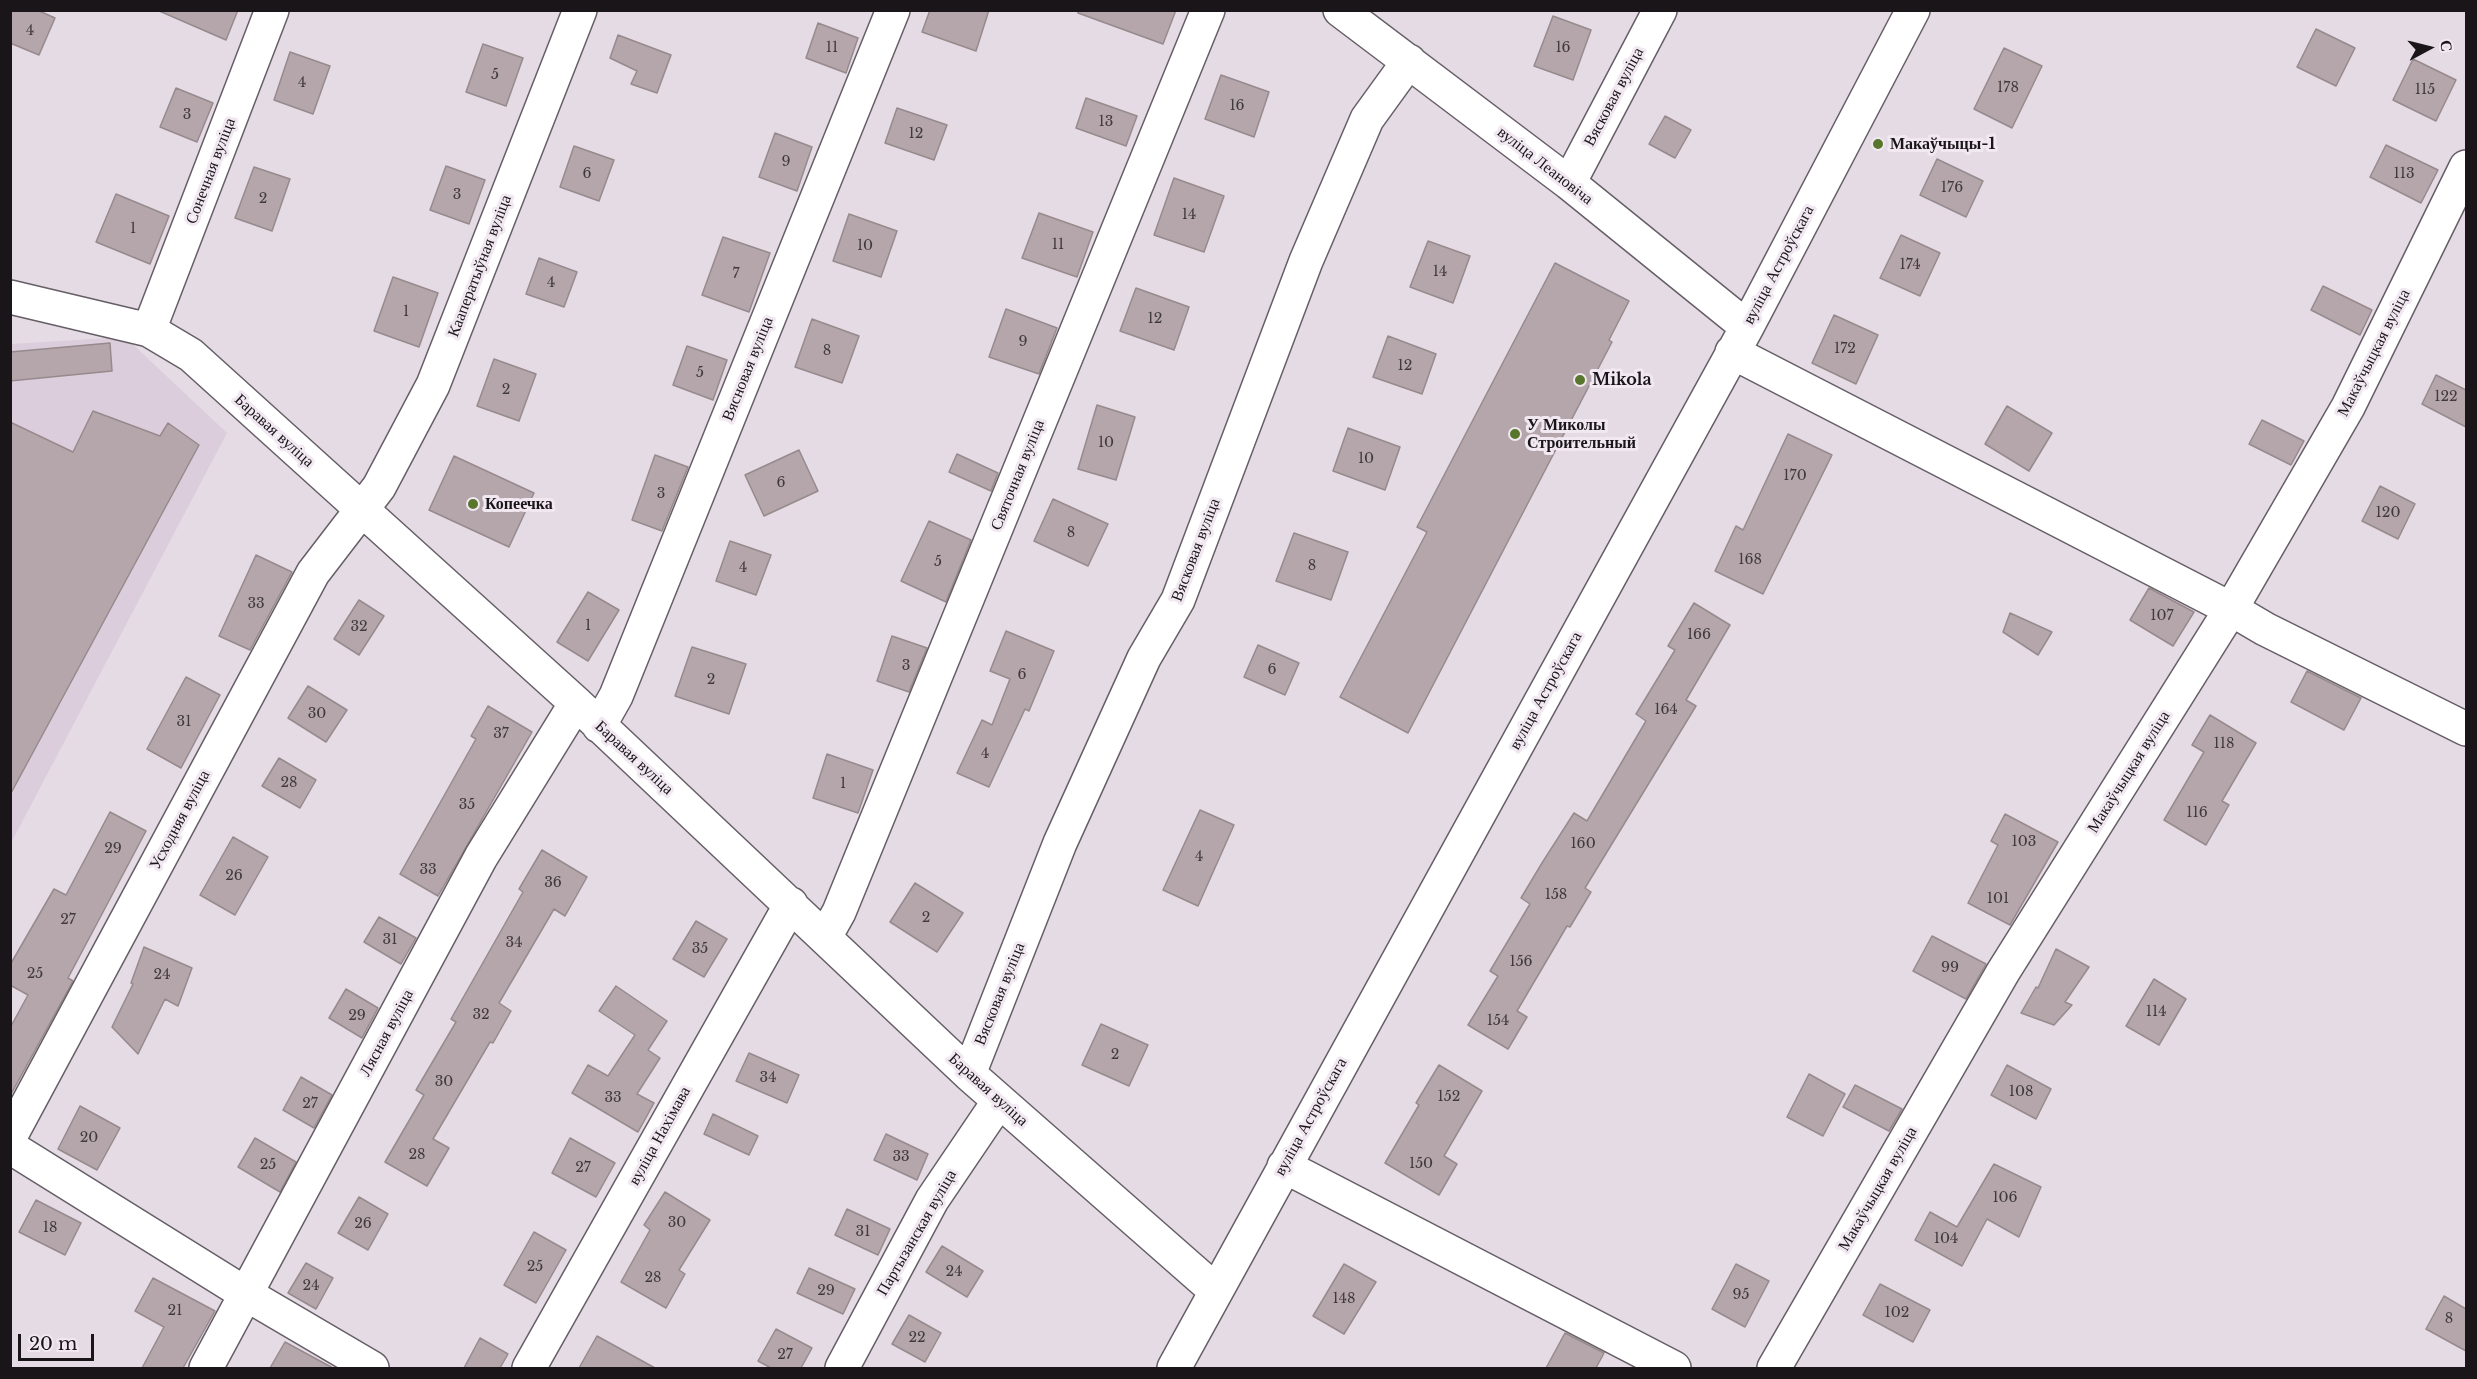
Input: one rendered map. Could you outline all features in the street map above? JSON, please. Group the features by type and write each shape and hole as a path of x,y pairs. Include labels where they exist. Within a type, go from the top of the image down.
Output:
{"street":[{"name":"Сонечная вуліца","path":"149,330 272,10"},
{"name":"Кааператыўная вуліца","path":"361,512 379,487 433,385 580,10"},
{"name":"Вясновая вуліца","path":"599,726 616,696 893,10"},
{"name":"Святочная вуліца","path":"825,937 839,912 1208,10"},
{"name":"вуліца Леановіча","path":"1340,10 1569,183 1739,340 2265,629 2466,729"},
{"name":"Вясковая вуліца","path":"1569,183 1660,10"},
{"name":"вуліца Астроўскага","path":"1174,1368 1739,340 1913,10"},
{"name":"Вясковая вуліца","path":"969,1074 1060,843 1144,658 1178,600 1306,261 1362,130 1367,119 1409,61"},
{"name":"Макаўчыцкая вуліца","path":"1774,1368 2003,972 2231,609 2348,407 2466,167"},
{"name":"Баравая вуліца","path":"10,297 149,330 191,356 361,512 576,703 969,1074 1216,1291"},
{"name":"Усходняя вуліца","path":"10,1137 312,573 361,512"},
{"name":"Лясная вуліца","path":"206,1368 481,858 576,703"},
{"name":"вуліца Нахімава","path":"529,1368 791,904"},
{"name":"Партызанская вуліца","path":"842,1368 932,1200 999,1101"},
{"path":"10,1147 246,1294 372,1368"},
{"path":"1284,1166 1674,1368"}],"shaded area":[{"path":"125,337 227,433 11,843 11,344"}],"building":[{"path":"10,10 37,10 55,18 39,55 10,43"},
{"path":"157,10 238,10 226,40"},
{"path":"930,10 989,10 976,51 922,32"},
{"path":"1078,10 1176,10 1163,44 1078,13"},
{"path":"1553,16 1591,30 1573,80 1534,66"},
{"path":"818,23 858,38 846,73 806,58"},
{"path":"2316,29 2355,48 2336,86 2297,67"},
{"path":"618,35 671,55 657,93 631,84 637,71 610,58"},
{"path":"483,44 523,58 506,106 466,92"},
{"path":"2004,48 2042,66 2012,128 1974,109"},
{"path":"290,52 330,66 313,114 274,100"},
{"path":"2413,59 2456,80 2436,121 2393,100"},
{"path":"1221,75 1269,92 1254,137 1205,119"},
{"path":"176,88 213,103 197,142 160,127"},
{"path":"1086,98 1137,116 1126,146 1076,128"},
{"path":"897,108 947,125 934,160 885,143"},
{"path":"1665,116 1691,130 1675,158 1649,144"},
{"path":"775,133 812,147 797,191 759,177"},
{"path":"2386,145 2438,170 2421,203 2370,177"},
{"path":"574,146 614,160 599,201 560,187"},
{"path":"1937,159 1983,181 1966,217 1920,195"},
{"path":"446,166 485,180 469,224 430,210"},
{"path":"254,167 290,179 272,231 235,218"},
{"path":"1174,178 1224,196 1204,252 1154,235"},
{"path":"116,194 169,216 150,264 96,242"},
{"path":"1039,213 1093,232 1077,277 1022,258"},
{"path":"849,214 897,231 881,277 833,261"},
{"path":"1901,235 1940,253 1920,296 1880,278"},
{"path":"723,237 770,253 749,312 702,295"},
{"path":"1428,241 1470,256 1453,303 1410,287"},
{"path":"539,258 577,272 564,307 526,294"},
{"name":"У Миколы Строительный","path":"1555,263 1629,301 1609,340 1612,342 1408,733 1340,697 1427,532 1417,527"},
{"path":"393,277 438,293 419,347 374,331"},
{"path":"2323,286 2372,310 2360,335 2311,310"},
{"path":"1136,288 1189,307 1174,350 1120,331"},
{"path":"1006,309 1057,328 1039,374 989,357"},
{"path":"1834,315 1878,335 1856,384 1812,363"},
{"path":"812,319 859,336 842,383 795,367"},
{"path":"1388,336 1436,354 1422,394 1373,377"},
{"path":"110,343 112,371 10,381 10,352"},
{"path":"687,346 727,360 713,400 673,385"},
{"path":"494,359 536,374 519,421 477,406"},
{"path":"2436,375 2466,390 2466,427 2422,404"},
{"path":"1097,405 1135,417 1116,480 1078,469"},
{"path":"2007,406 2052,433 2029,471 1985,444"},
{"path":"93,411 160,436 168,423 199,445 10,795 10,422 73,452"},
{"path":"2262,420 2304,441 2291,465 2249,444"},
{"path":"1348,428 1400,447 1385,490 1333,471"},
{"path":"1788,434 1832,455 1763,594 1715,571 1736,526 1743,530"},
{"path":"799,450 818,491 764,516 745,475"},
{"path":"957,454 998,473 991,491 949,472"},
{"path":"655,455 688,467 662,531 632,520"},
{"path":"454,456 534,493 509,547 429,510"},
{"path":"2380,486 2415,504 2398,539 2362,521"},
{"path":"1053,499 1108,524 1088,566 1034,541"},
{"path":"929,521 971,540 946,602 901,581"},
{"path":"1294,533 1348,552 1331,600 1276,581"},
{"path":"730,541 771,555 756,595 716,581"},
{"path":"256,555 292,572 250,650 219,636"},
{"path":"2149,588 2194,612 2173,646 2130,620"},
{"path":"588,592 619,610 588,661 557,642"},
{"path":"359,600 384,616 359,655 334,639"},
{"path":"1694,603 1730,625 1686,700 1696,706 1585,888 1591,892 1570,927 1567,926 1517,1011 1527,1017 1508,1049 1468,1025 1498,976 1490,971 1530,904 1521,898 1542,863 1574,813 1587,821 1646,721 1636,714 1675,650 1668,646"},
{"path":"2010,613 2052,632 2038,655 2003,632"},
{"path":"1006,631 1054,651 1029,711 1025,709 989,787 957,773 982,720 992,725 1010,679 990,671"},
{"path":"892,636 927,648 909,692 877,681"},
{"path":"1258,645 1299,663 1285,695 1244,677"},
{"path":"692,647 746,664 729,714 675,696"},
{"path":"2307,671 2361,698 2344,730 2291,702"},
{"path":"186,677 220,695 181,768 147,749"},
{"path":"308,686 347,710 326,742 288,718"},
{"path":"488,706 532,732 438,896 400,874 476,739 471,736"},
{"path":"2210,715 2256,743 2222,801 2229,805 2206,845 2164,820 2204,752 2192,745"},
{"path":"827,754 873,770 858,813 813,798"},
{"path":"279,758 316,780 300,808 262,786"},
{"path":"1200,810 1234,825 1198,906 1163,890"},
{"path":"110,812 146,831 68,978 73,981 10,1096 10,1028 28,995 10,985 10,965 54,889 66,895"},
{"path":"2005,814 2058,842 2010,925 1968,903 1998,845 1991,841"},
{"path":"233,837 268,857 235,915 200,895"},
{"path":"542,850 587,877 565,916 554,909 499,1003 511,1011 493,1043 490,1042 433,1139 449,1148 427,1186 385,1162 424,1095 416,1090 456,1022 451,1019 523,892 519,889"},
{"path":"915,883 963,913 937,952 890,922"},
{"path":"379,917 416,938 401,964 364,942"},
{"path":"696,921 727,939 704,977 673,959"},
{"path":"1932,936 1986,964 1966,999 1913,971"},
{"path":"144,947 192,968 178,1006 165,999 138,1054 112,1027 133,984 131,983"},
{"path":"2056,949 2089,967 2065,1002 2072,1005 2054,1025 2021,1013 2036,987 2038,988"},
{"path":"2154,979 2186,999 2159,1045 2126,1026"},
{"path":"616,986 667,1021 648,1050 660,1058 637,1094 654,1103 638,1132 572,1093 588,1065 608,1076 635,1035 599,1011"},
{"path":"346,989 378,1008 362,1038 329,1018"},
{"path":"1101,1024 1148,1045 1129,1086 1082,1065"},
{"path":"749,1053 799,1075 787,1103 736,1081"},
{"path":"1439,1065 1482,1091 1444,1156 1457,1164 1439,1195 1385,1163 1419,1105 1416,1103"},
{"path":"2007,1065 2051,1089 2036,1119 1991,1095"},
{"path":"1809,1074 1845,1094 1823,1136 1787,1117"},
{"path":"301,1077 332,1095 314,1128 283,1110"},
{"path":"1855,1085 1902,1109 1889,1131 1843,1107"},
{"path":"80,1106 120,1128 97,1170 58,1149"},
{"path":"713,1114 758,1136 749,1155 704,1134"},
{"path":"886,1134 928,1154 917,1180 874,1160"},
{"path":"255,1138 296,1162 280,1192 238,1167"},
{"path":"570,1138 615,1163 596,1197 552,1173"},
{"path":"1994,1164 2041,1187 2019,1237 1987,1219 1962,1266 1915,1240 1930,1212 1957,1227"},
{"path":"665,1192 710,1220 679,1270 685,1274 666,1308 621,1282 650,1230 644,1225"},
{"path":"359,1197 388,1214 368,1250 338,1233"},
{"path":"36,1200 81,1223 65,1255 19,1232"},
{"path":"847,1209 890,1229 878,1255 835,1235"},
{"path":"534,1232 566,1250 536,1303 504,1285"},
{"path":"942,1246 983,1271 967,1297 926,1272"},
{"path":"306,1263 333,1278 316,1309 288,1293"},
{"path":"1344,1264 1376,1282 1344,1334 1313,1316"},
{"path":"1736,1264 1769,1281 1745,1327 1712,1309"},
{"path":"809,1268 855,1289 843,1314 797,1293"},
{"path":"153,1278 215,1311 183,1368 142,1368 164,1327 135,1311"},
{"path":"1880,1284 1930,1310 1913,1342 1863,1315"},
{"path":"2444,1296 2466,1309 2466,1351 2426,1329"},
{"path":"909,1315 941,1333 925,1362 892,1344"},
{"path":"776,1329 812,1348 801,1368 771,1368 758,1361"},
{"path":"1565,1333 1604,1353 1596,1368 1546,1368"},
{"path":"597,1336 655,1368 579,1368"},
{"path":"480,1338 508,1354 500,1368 464,1368"},
{"path":"285,1342 333,1368 270,1368"}],"place":[{"name":"Макаўчыцы-1","path":"1878,144"},
{"name":"Mikola","path":"1580,380"},
{"name":"У Миколы Строительный","path":"1515,434"},
{"name":"Копеечка","path":"473,504"}]}
